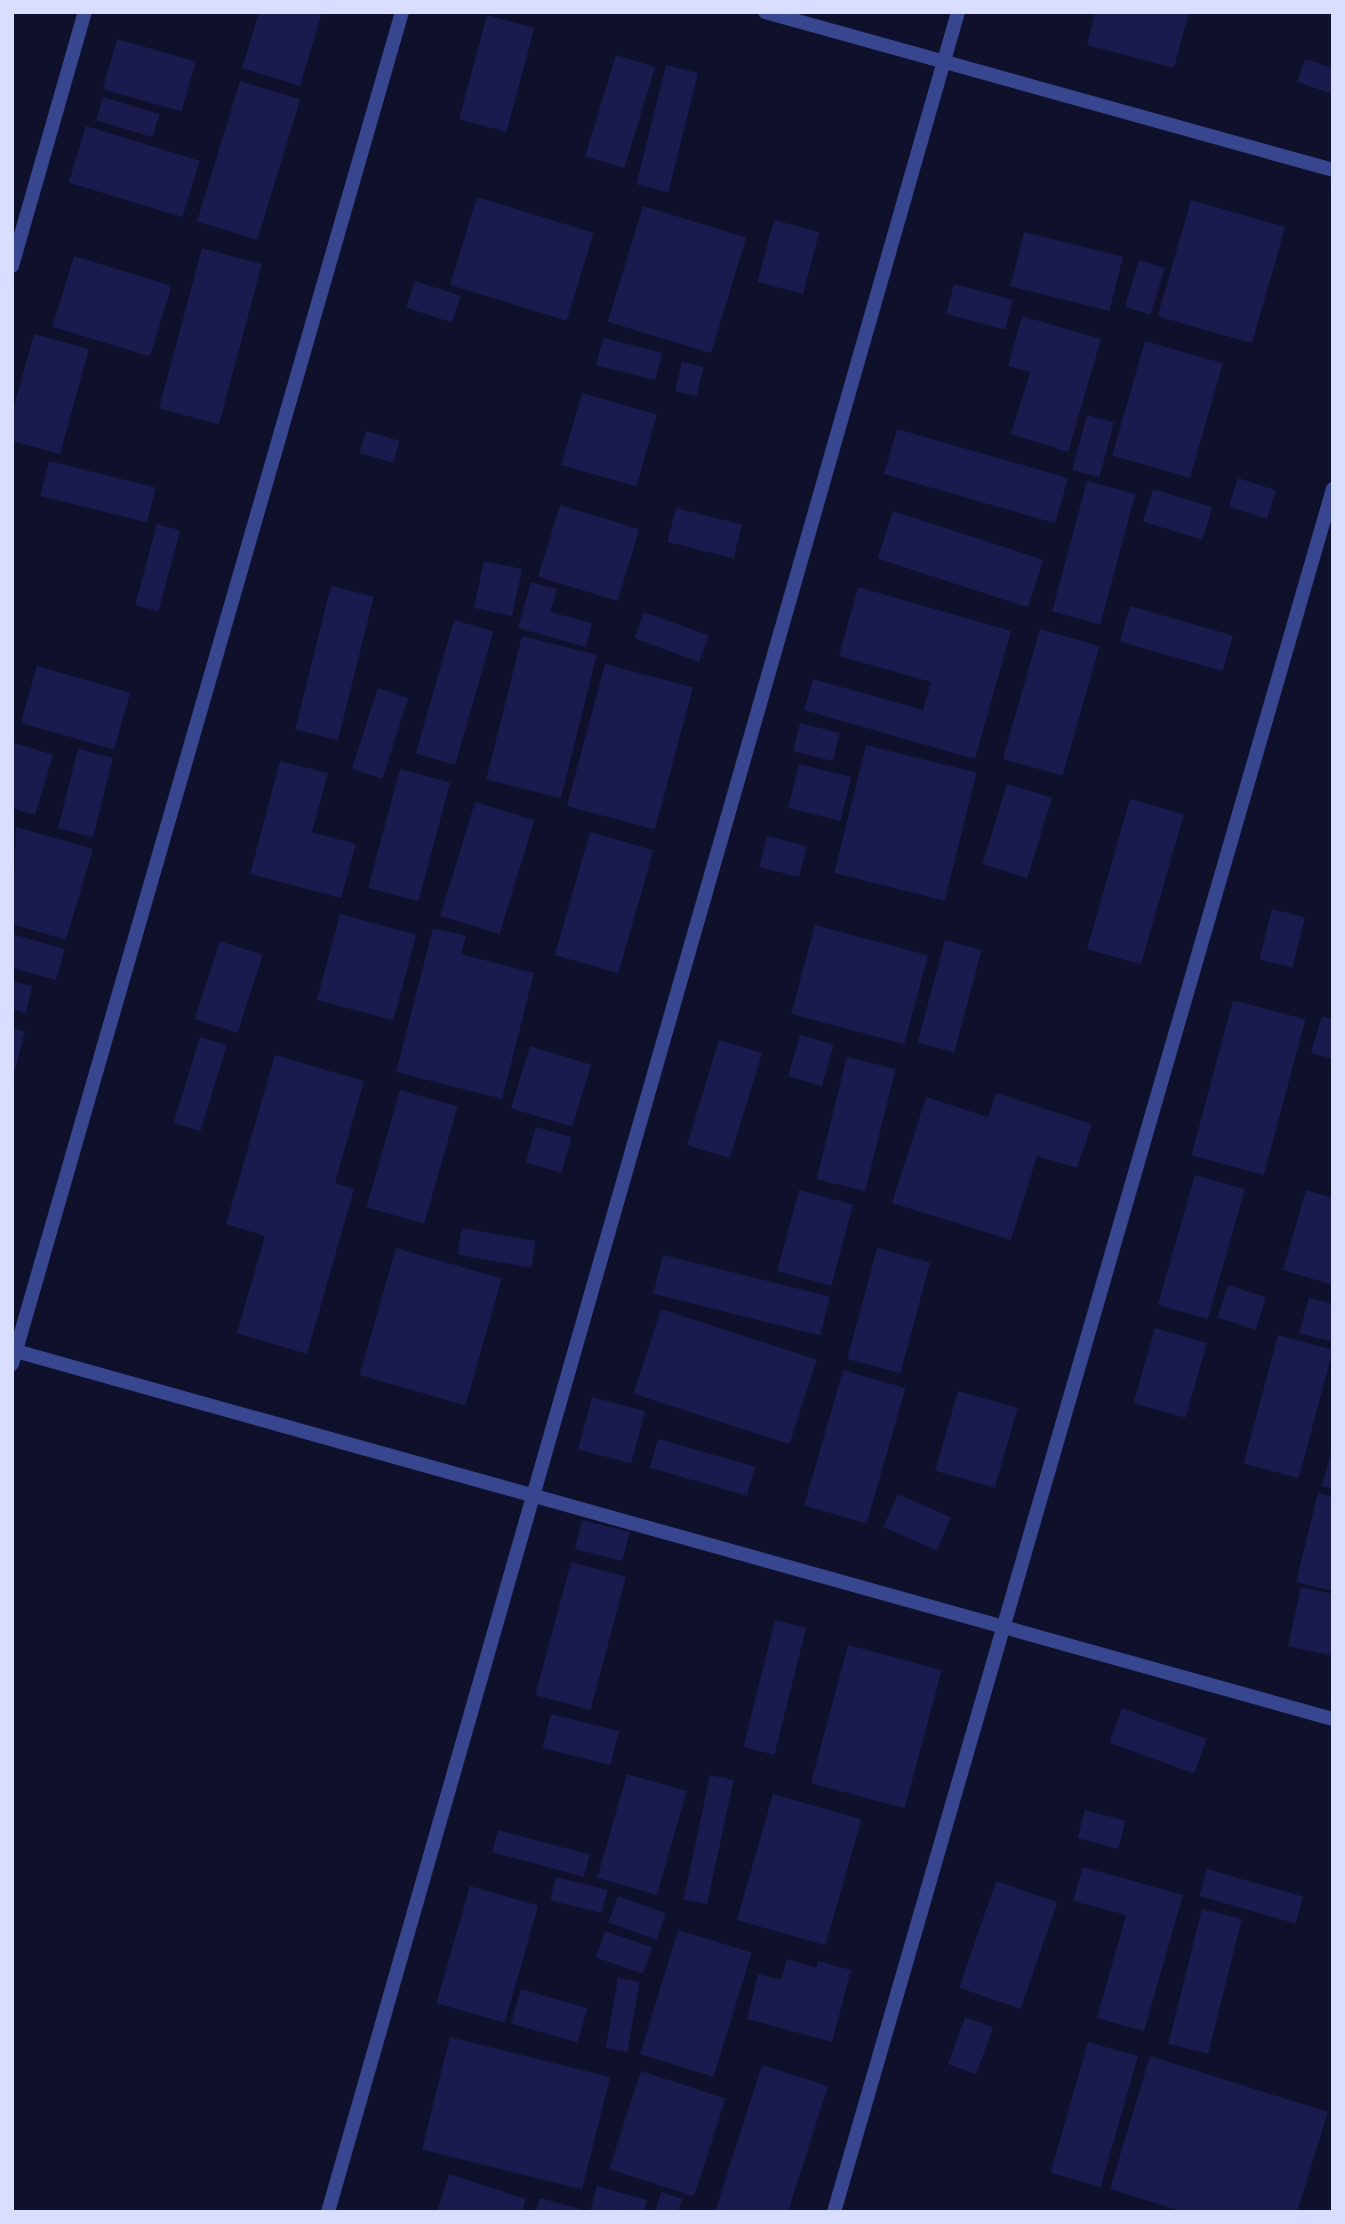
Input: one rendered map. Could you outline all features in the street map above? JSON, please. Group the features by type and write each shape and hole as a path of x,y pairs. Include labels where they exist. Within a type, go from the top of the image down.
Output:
{"street":[{"path":"12,266 85,12"},
{"path":"402,12 14,1355 533,1496 1333,1719"},
{"path":"765,12 1333,170"},
{"path":"328,2212 958,12"},
{"path":"834,2212 1333,489"}],"building":[{"path":"259,12 322,12 300,86 242,68"},
{"path":"1095,12 1189,12 1174,68 1087,45"},
{"path":"487,15 534,28 506,132 459,119"},
{"path":"117,39 196,62 181,112 103,89"},
{"path":"616,55 655,67 624,168 585,156"},
{"path":"1305,59 1333,68 1333,94 1297,82"},
{"path":"666,65 698,73 668,192 636,184"},
{"path":"240,81 300,99 257,240 197,222"},
{"path":"103,97 159,114 152,137 96,120"},
{"path":"86,126 200,161 183,217 69,182"},
{"path":"477,197 594,233 567,321 450,285"},
{"path":"1191,200 1285,227 1252,343 1158,316"},
{"path":"643,206 746,238 711,353 608,322"},
{"path":"774,220 819,232 803,294 757,282"},
{"path":"1024,232 1123,257 1109,311 1010,286"},
{"path":"202,248 262,264 219,424 159,408"},
{"path":"74,256 172,286 150,357 52,327"},
{"path":"1139,260 1165,268 1150,315 1125,307"},
{"path":"415,281 461,296 452,322 406,308"},
{"path":"954,284 1013,300 1005,330 946,314"},
{"path":"1022,316 1101,339 1068,452 1011,434 1030,372 1008,366"},
{"path":"34,334 89,349 60,454 12,441 12,413"},
{"path":"603,338 662,353 655,380 596,365"},
{"path":"1145,341 1223,363 1190,478 1112,455"},
{"path":"682,362 703,367 697,396 675,391"},
{"path":"582,393 657,414 636,487 561,465"},
{"path":"1087,415 1114,422 1099,477 1072,470"},
{"path":"897,429 1068,478 1055,523 884,474"},
{"path":"366,431 400,441 393,463 360,453"},
{"path":"49,461 156,488 147,523 40,496"},
{"path":"1238,478 1276,490 1267,519 1229,507"},
{"path":"1087,481 1135,494 1100,624 1052,611"},
{"path":"1153,489 1212,507 1202,540 1143,522"},
{"path":"560,505 639,529 617,601 538,577"},
{"path":"676,508 742,524 734,558 668,542"},
{"path":"893,511 1043,560 1028,607 878,559"},
{"path":"157,524 180,530 158,611 135,605"},
{"path":"484,561 522,569 512,616 474,608"},
{"path":"531,582 557,589 550,612 592,623 586,647 518,628"},
{"path":"331,586 374,597 338,740 295,730"},
{"path":"858,587 1011,631 975,759 804,710 813,679 923,710 931,682 839,656"},
{"path":"1130,606 1233,635 1223,671 1120,642"},
{"path":"644,612 709,636 699,662 634,638"},
{"path":"454,620 493,631 455,765 416,754"},
{"path":"1040,629 1100,646 1062,776 1003,759"},
{"path":"522,636 597,655 561,798 486,780"},
{"path":"605,664 693,688 655,830 567,806"},
{"path":"37,666 130,693 114,749 21,723"},
{"path":"378,688 408,698 382,779 352,769"},
{"path":"800,723 840,733 833,761 793,751"},
{"path":"12,742 53,755 35,815 12,808"},
{"path":"866,745 977,773 945,901 834,873"},
{"path":"78,749 113,758 93,837 58,829"},
{"path":"280,761 328,773 312,832 356,844 341,898 250,874"},
{"path":"799,764 851,777 841,821 788,808"},
{"path":"400,769 450,782 418,901 368,888"},
{"path":"1007,784 1052,798 1027,878 982,864"},
{"path":"1130,799 1184,814 1141,964 1087,949"},
{"path":"475,802 534,820 499,934 440,916"},
{"path":"16,827 93,849 66,940 12,924"},
{"path":"590,832 653,850 618,973 555,955"},
{"path":"767,836 807,846 799,877 759,867"},
{"path":"1272,909 1305,917 1292,968 1259,959"},
{"path":"340,914 416,934 393,1020 317,1000"},
{"path":"815,925 928,955 904,1044 791,1014"},
{"path":"433,928 466,936 461,954 534,973 502,1099 396,1072"},
{"path":"12,934 65,949 56,980 12,968"},
{"path":"945,940 982,950 954,1052 918,1042"},
{"path":"220,941 263,955 237,1033 195,1019"},
{"path":"12,981 32,986 26,1013 12,1009"},
{"path":"1233,1000 1305,1019 1264,1175 1191,1156"},
{"path":"1322,1016 1333,1019 1333,1059 1311,1053"},
{"path":"12,1028 25,1031 13,1078 12,1078"},
{"path":"800,1035 834,1045 822,1086 788,1076"},
{"path":"200,1037 227,1045 200,1131 174,1123"},
{"path":"719,1040 762,1053 730,1158 687,1145"},
{"path":"530,1046 591,1065 572,1127 511,1108"},
{"path":"275,1055 364,1081 335,1183 354,1189 307,1354 237,1333 265,1236 226,1224"},
{"path":"847,1057 896,1069 865,1191 817,1179"},
{"path":"400,1090 458,1107 424,1224 366,1207"},
{"path":"996,1093 1092,1124 1077,1168 1037,1156 1011,1240 892,1203 926,1097 988,1117"},
{"path":"536,1127 572,1137 561,1173 526,1163"},
{"path":"1195,1175 1245,1189 1208,1319 1158,1305"},
{"path":"799,1190 853,1204 831,1286 777,1271"},
{"path":"1306,1190 1333,1198 1333,1285 1283,1270"},
{"path":"462,1228 536,1241 531,1268 457,1255"},
{"path":"396,1248 502,1278 465,1405 360,1375"},
{"path":"877,1248 930,1262 900,1373 847,1359"},
{"path":"663,1255 830,1297 820,1335 653,1294"},
{"path":"1228,1285 1266,1297 1256,1330 1217,1317"},
{"path":"1309,1298 1333,1304 1333,1342 1299,1333"},
{"path":"661,1309 817,1360 789,1444 633,1394"},
{"path":"1155,1328 1207,1343 1185,1418 1134,1403"},
{"path":"1278,1335 1333,1350 1299,1478 1244,1463"},
{"path":"843,1370 905,1388 867,1523 804,1506"},
{"path":"958,1391 1018,1408 995,1488 935,1471"},
{"path":"592,1397 645,1411 631,1463 578,1449"},
{"path":"658,1439 755,1467 747,1496 650,1468"},
{"path":"1333,1450 1333,1489 1322,1486"},
{"path":"1318,1493 1333,1497 1333,1591 1296,1582"},
{"path":"898,1494 951,1518 936,1550 883,1527"},
{"path":"582,1520 630,1532 622,1561 575,1549"},
{"path":"571,1562 626,1577 590,1710 535,1695"},
{"path":"1301,1587 1333,1594 1333,1656 1288,1646"},
{"path":"775,1620 806,1628 774,1755 743,1747"},
{"path":"848,1645 942,1670 905,1808 811,1783"},
{"path":"1122,1708 1207,1739 1194,1774 1109,1743"},
{"path":"551,1714 619,1731 610,1765 543,1748"},
{"path":"627,1774 687,1791 657,1895 597,1878"},
{"path":"710,1775 733,1780 707,1904 684,1899"},
{"path":"773,1794 861,1819 825,1945 737,1920"},
{"path":"1085,1810 1126,1821 1118,1849 1077,1838"},
{"path":"498,1830 590,1855 584,1877 492,1852"},
{"path":"1083,1867 1183,1895 1144,2031 1097,2018 1126,1915 1073,1901"},
{"path":"1207,1869 1303,1897 1295,1923 1199,1896"},
{"path":"556,1877 607,1890 602,1913 550,1900"},
{"path":"996,1881 1057,1902 1021,2009 959,1988"},
{"path":"470,1886 538,1906 505,2023 436,2003"},
{"path":"618,1896 666,1913 656,1940 608,1922"},
{"path":"1202,1909 1242,1919 1208,2054 1168,2044"},
{"path":"678,1930 752,1953 714,2077 640,2054"},
{"path":"605,1931 652,1947 643,1974 596,1957"},
{"path":"787,1959 816,1968 818,1961 851,1970 832,2042 747,2019 758,1974 781,1980"},
{"path":"618,1978 640,1982 627,2052 606,2048"},
{"path":"521,1989 587,2008 577,2043 511,2024"},
{"path":"965,2017 993,2027 976,2074 948,2064"},
{"path":"450,2037 610,2077 582,2189 422,2150"},
{"path":"1088,2042 1138,2056 1100,2187 1051,2173"},
{"path":"1150,2056 1328,2112 1297,2212 1184,2212 1110,2189"},
{"path":"762,2065 828,2086 788,2212 715,2212"},
{"path":"641,2071 726,2099 694,2196 609,2169"},
{"path":"449,2174 526,2199 522,2212 437,2212"},
{"path":"597,2186 647,2200 643,2212 590,2212"},
{"path":"661,2192 682,2199 678,2212 655,2212"},
{"path":"540,2198 587,2211 587,2212 536,2212"}]}
